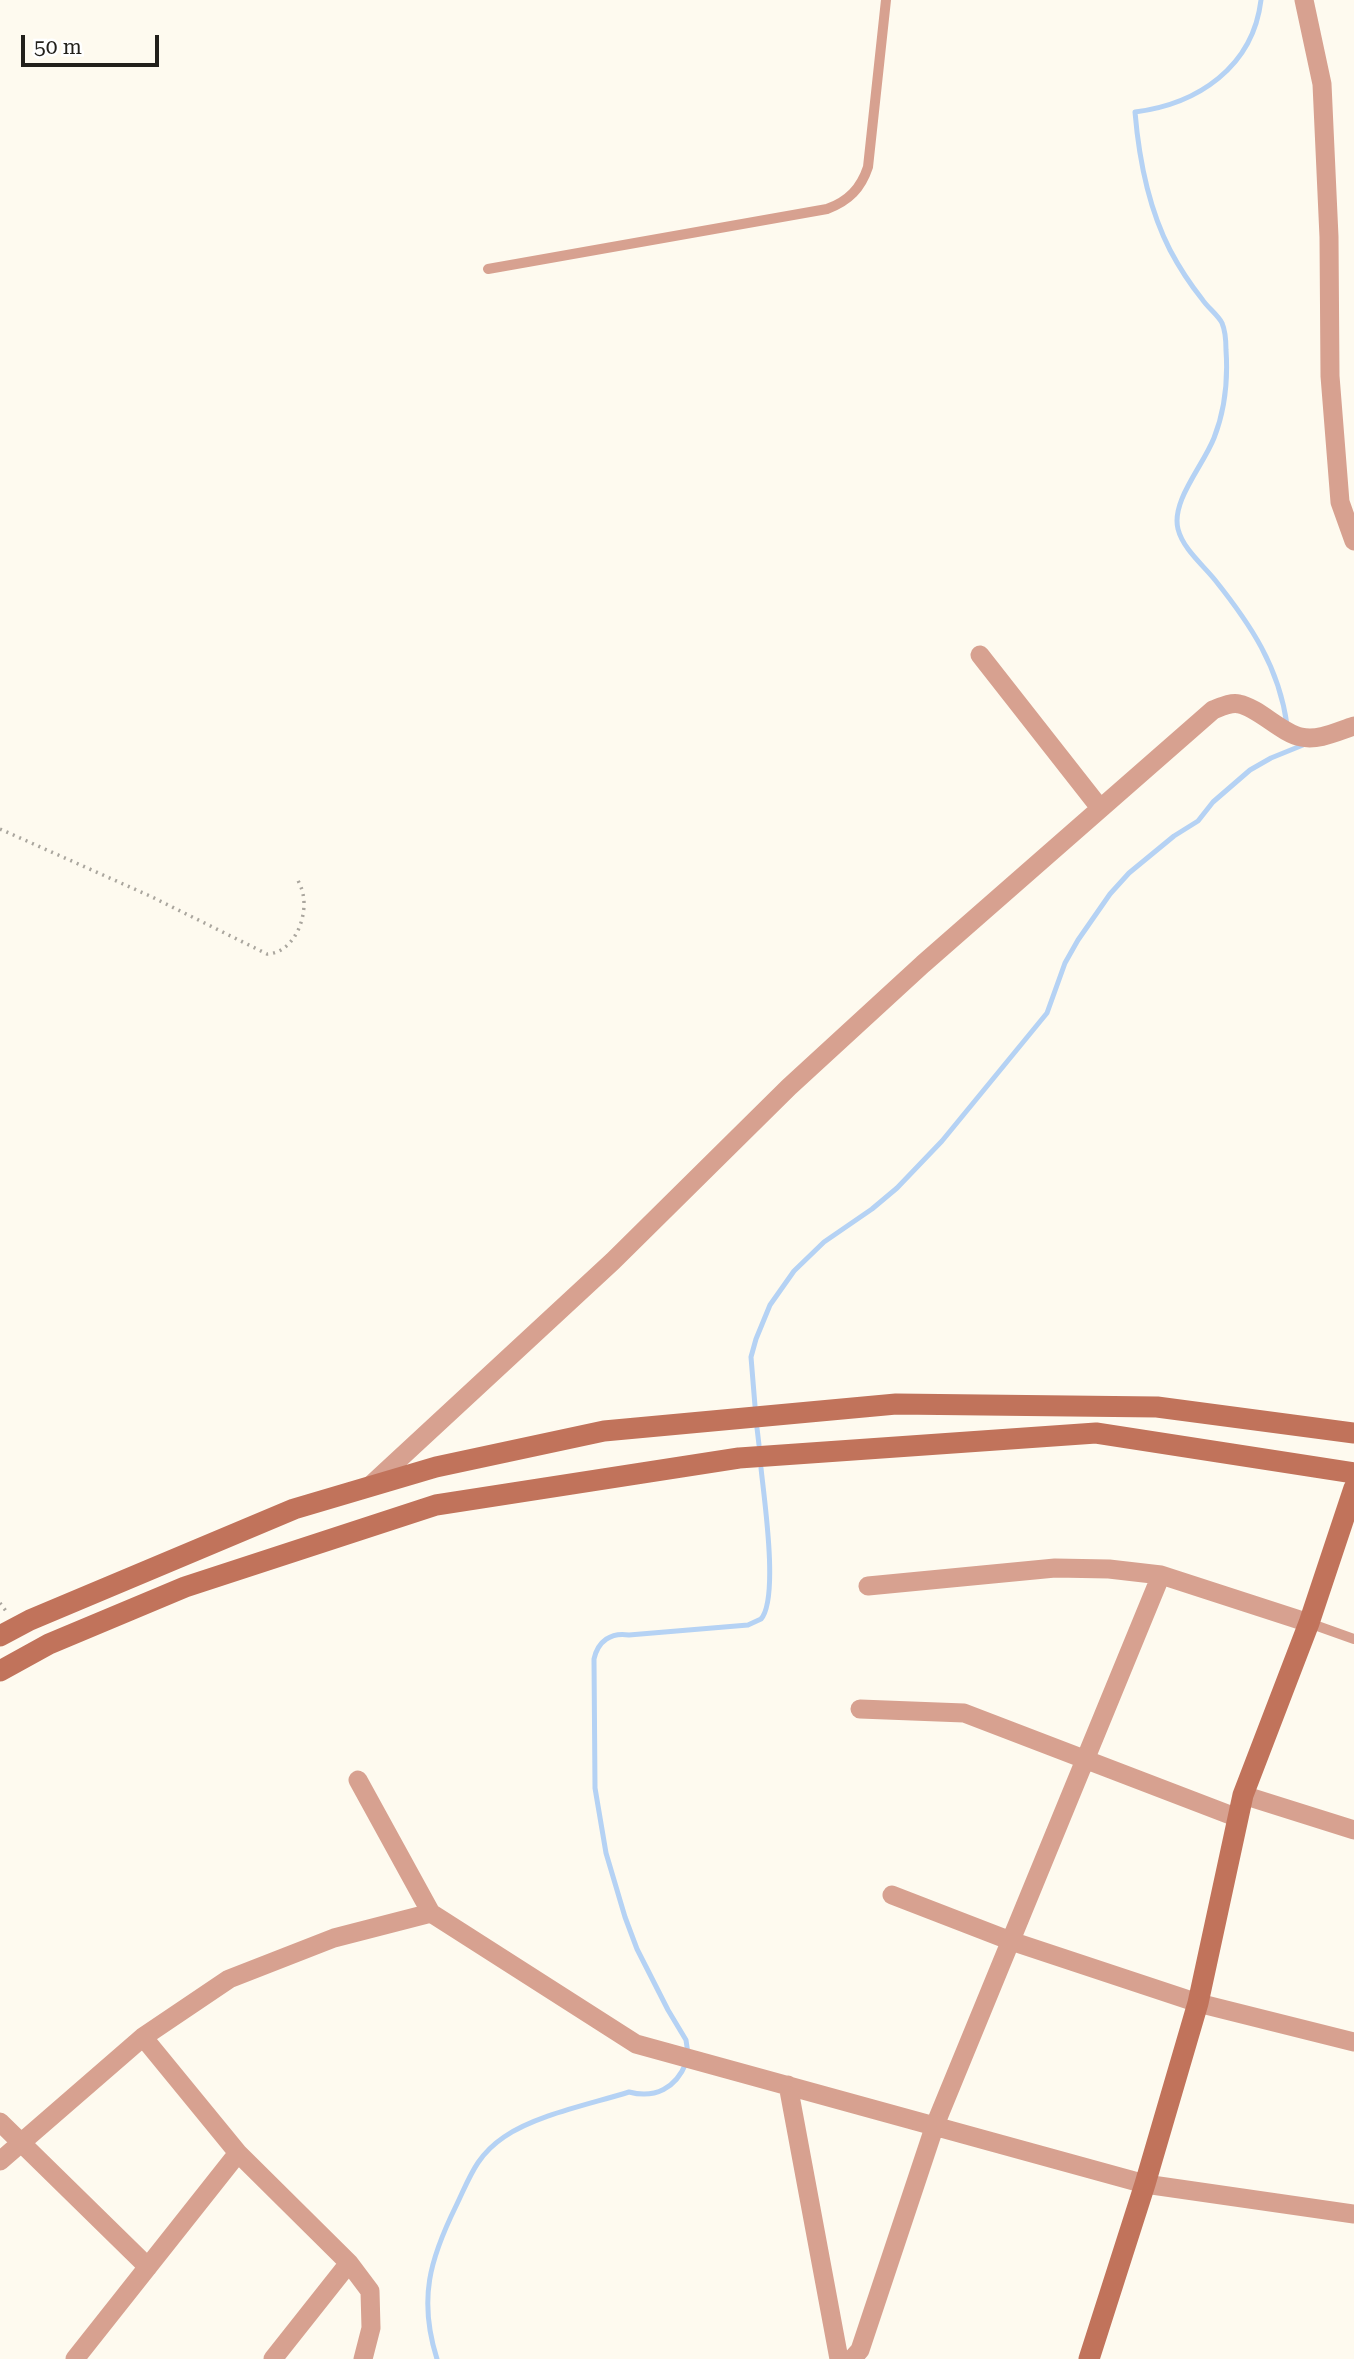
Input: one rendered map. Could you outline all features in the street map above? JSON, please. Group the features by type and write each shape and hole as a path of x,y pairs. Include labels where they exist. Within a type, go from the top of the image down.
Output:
{"main road":[{"path":"0,1636 30,1620 294,1508 436,1467 604,1431 896,1404 1157,1407 1354,1433"},
{"path":"0,1671 49,1644 185,1587 436,1504 739,1458 1096,1433 1354,1473"},
{"path":"1089,2359 1145,2184 1198,2003 1242,1795 1309,1623 1354,1488"}],"street":[{"path":"1304,0 1322,84 1329,237 1330,376 1340,502 1354,541"},
{"path":"980,655 1100,808"},
{"path":"372,1485 613,1261 789,1087 923,964 1213,710 1240,704 1290,734 1303,738 1317,738 1354,726"},
{"path":"868,1586 1055,1568 1109,1569 1161,1575 1309,1623"},
{"path":"852,2359 860,2350 934,2124 1161,1575"},
{"path":"860,1709 964,1713 1238,1818"},
{"path":"358,1780 431,1913 636,2044 1145,2184 1354,2214"},
{"path":"1242,1795 1354,1830"},
{"path":"892,1895 1011,1941 1198,2003 1354,2042"},
{"path":"0,2161 143,2038 229,1979 334,1938 431,1913"},
{"path":"143,2038 238,2152 349,2263 370,2291 371,2328 363,2359"},
{"path":"788,2085 839,2359"},
{"path":"0,2122 148,2267"},
{"path":"75,2359 238,2152"},
{"path":"273,2359 349,2263"}],"lane":[{"path":"488,269 827,209 849,198 862,183 868,167 886,0"},
{"path":"1309,1623 1354,1639"}],"path":[{"path":"0,829 150,896 267,954 275,954 289,946 301,925 303,893 297,878"}],"waterway":[{"path":"1261,0 1256,24 1247,45 1219,78 1180,101 1135,112 1146,183 1162,234 1185,275 1222,323 1226,340 1226,383 1221,417 1209,449 1183,495 1177,518 1178,529 1189,550 1215,580 1251,630 1270,665 1287,725"},
{"path":"755,1406 751,1357 756,1339 770,1305 794,1271 824,1242 897,1188 942,1141 1047,1013 1065,963 1078,940 1110,894 1129,873 1174,836 1198,821 1213,802 1250,770 1303,745"},
{"path":"757,1428 759,1445"},
{"path":"688,2054 686,2040 637,1949 606,1853 595,1788 594,1659 602,1643 617,1635 748,1625 761,1619 766,1608 770,1570 761,1468"},
{"path":"437,2359 428,2317 434,2262 439,2244 465,2186 487,2152 517,2129 548,2116 629,2092 647,2094 664,2090 677,2079 686,2063"}]}
